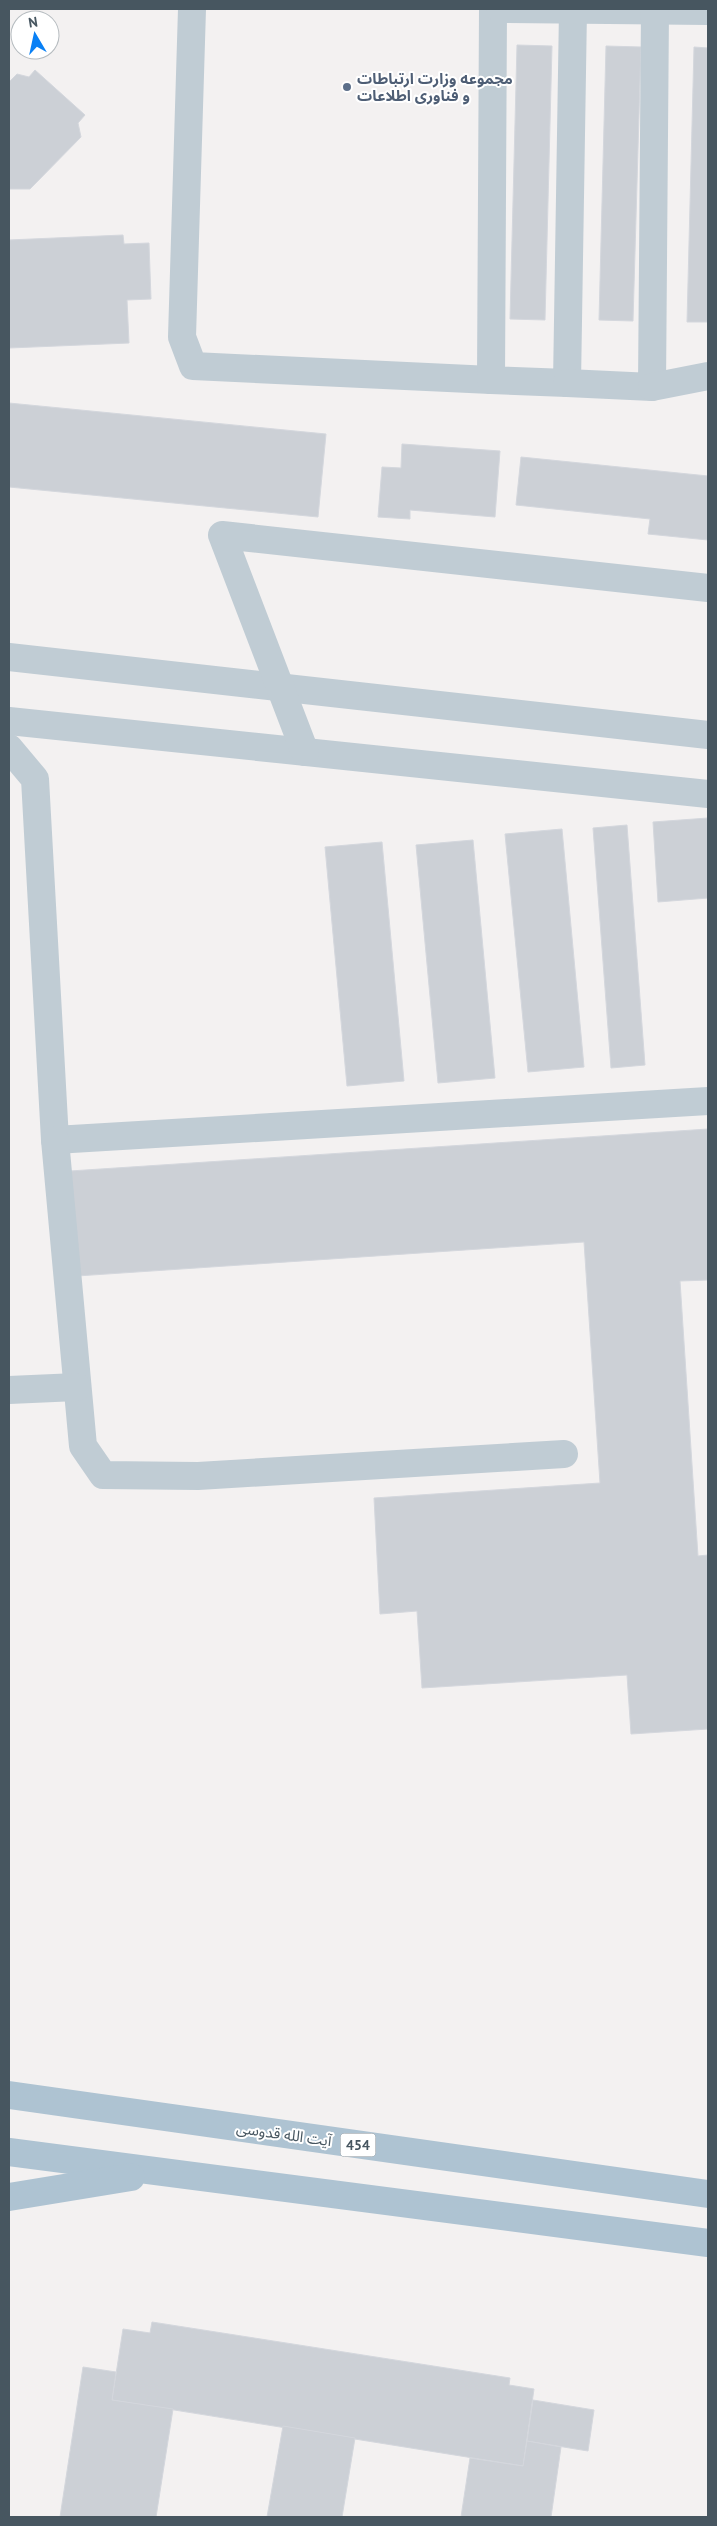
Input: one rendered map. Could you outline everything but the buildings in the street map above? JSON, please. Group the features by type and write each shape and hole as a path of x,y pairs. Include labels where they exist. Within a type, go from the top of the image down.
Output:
{"main road":[{"name":"آیت الله قدوسی","path":"9,2094 708,2194"},
{"path":"9,2152 708,2244"},
{"path":"9,2197 164,2173"}],"lane":[{"path":"192,9 182,337 193,366 652,387 708,376"},
{"path":"491,380 493,9"},
{"path":"500,9 708,11"},
{"path":"567,383 573,10"},
{"path":"652,387 655,10"},
{"path":"305,752 222,535 708,588"},
{"path":"9,658 708,735"},
{"path":"9,721 708,794"},
{"path":"9,748 35,779 55,1140 83,1446 103,1476 198,1476 564,1454"},
{"path":"55,1140 708,1101"},
{"path":"9,1390 78,1387"}],"place":[{"name":"مجموعه وزارت ارتباطات و فناوری اطلاعات","path":"347,87"}]}
